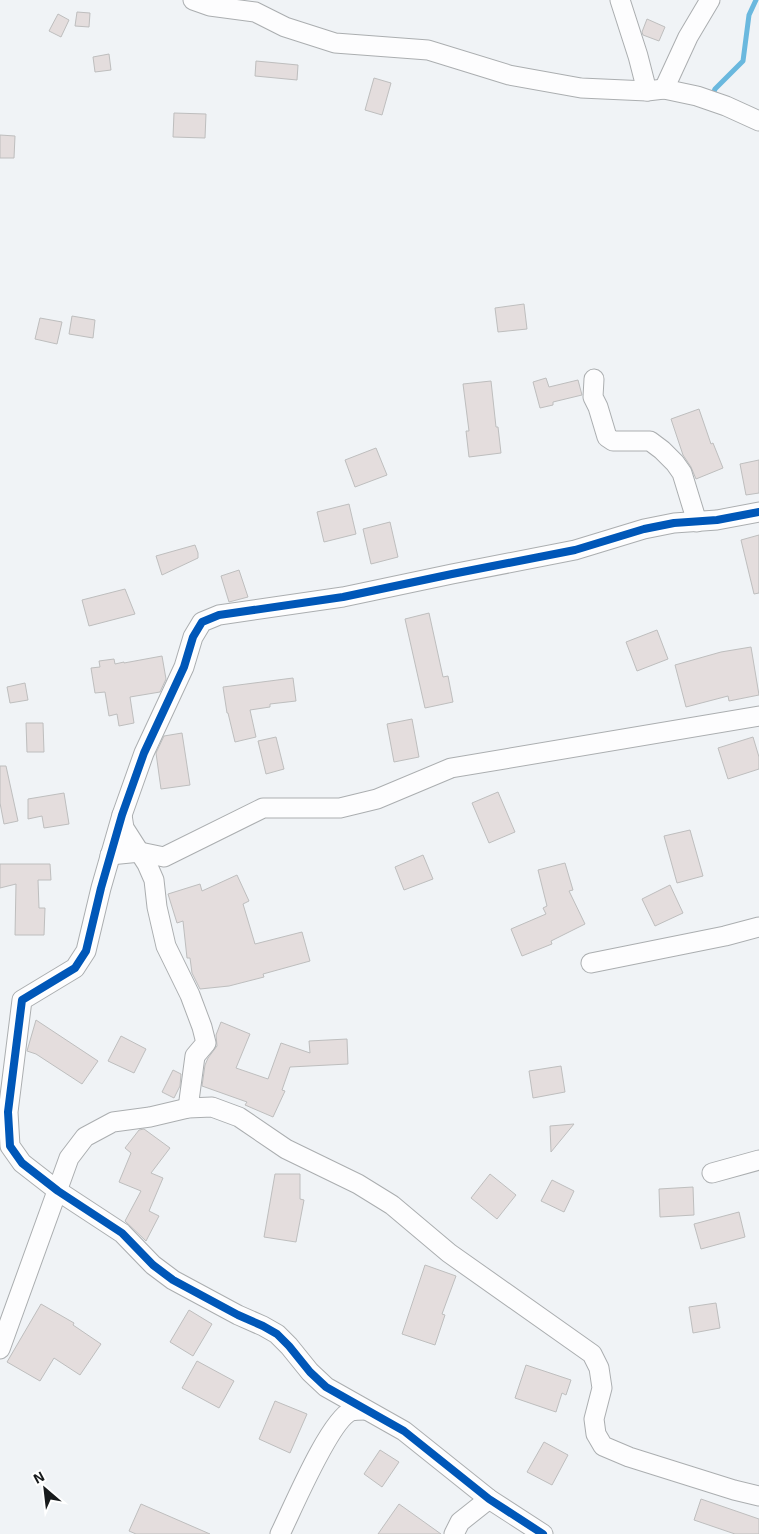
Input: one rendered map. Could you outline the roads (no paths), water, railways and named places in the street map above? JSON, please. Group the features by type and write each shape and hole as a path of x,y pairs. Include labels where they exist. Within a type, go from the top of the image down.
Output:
{"street":[{"path":"193,0 210,6 255,12 285,27 336,43 428,50 518,77 582,88 655,90 697,96 726,106 759,121"},
{"path":"620,0 638,56 655,90"},
{"path":"655,90 710,0"},
{"path":"594,379 593,398 598,406 607,437 613,441 650,441 662,450 682,473 697,522"},
{"path":"543,1534 489,1499 404,1431 326,1386 310,1372 277,1334 173,1280 153,1265 122,1233 58,1191 22,1163 5,1146 22,1000 76,968 86,951 122,815 144,753 184,667 193,636 202,622 219,615 343,597 575,550 644,529 674,523 717,520 759,512"},
{"path":"110,855 140,852 164,857 263,808 340,808 377,799 451,768 759,716"},
{"path":"122,815 124,828 140,852 154,880 157,907 166,946 190,995 206,1043 195,1056 188,1108"},
{"path":"591,963 725,936 759,927"},
{"path":"0,1349 69,1158 85,1137 113,1122 150,1118 188,1108 212,1107 239,1117 286,1149 358,1184 392,1205 449,1253 592,1354 599,1368 602,1388 594,1419 596,1434 604,1446 638,1460 759,1496"},
{"path":"712,1173 759,1160"},
{"path":"280,1534 326,1439 342,1418 351,1411 366,1410"},
{"path":"454,1534 460,1522 489,1499"}],"waterway":[{"path":"712,97 715,89 743,61 749,15 756,0"}]}
